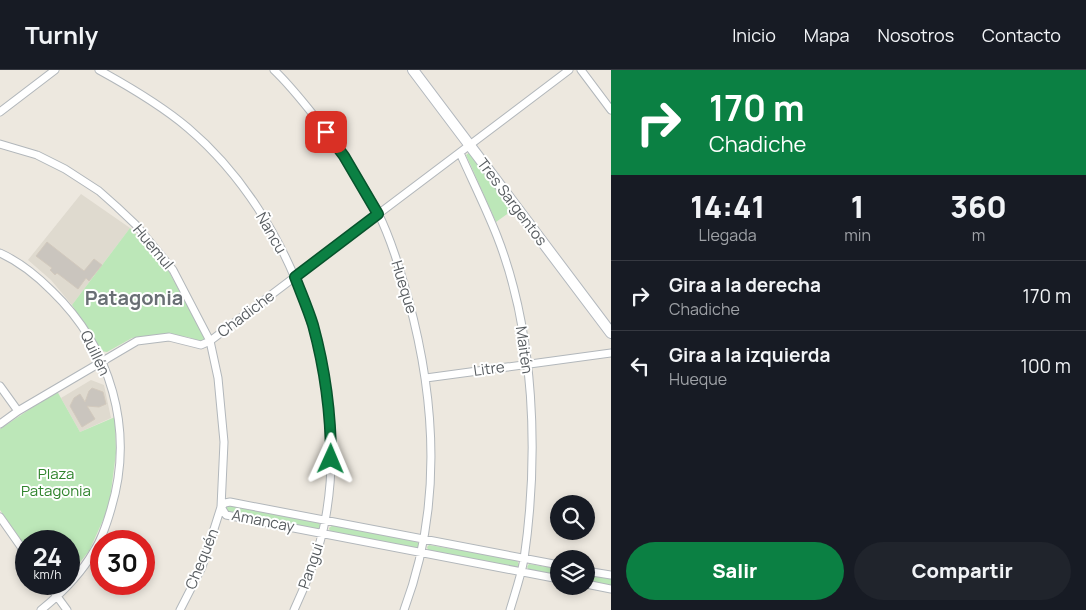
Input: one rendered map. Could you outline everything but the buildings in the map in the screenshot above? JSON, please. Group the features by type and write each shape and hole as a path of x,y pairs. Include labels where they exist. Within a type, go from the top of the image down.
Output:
{"street":[{"path":"0,112 55,70"},
{"name":"Ñancu","path":"99,70 164,109 189,129 210,149 247,193 275,236 295,277 312,323 325,376 331,431 331,473 325,521"},
{"name":"Hueque","path":"274,70 289,84 344,156 378,214 400,268 415,324 426,378 431,433 430,487 422,552 404,610"},
{"name":"Tres Sargentos","path":"414,70 611,333"},
{"name":"Chadiche","path":"0,424 18,411 137,341 169,337 201,344 210,341 569,70"},
{"path":"581,70 611,110"},
{"name":"Huemul","path":"0,144 37,155 99,190 136,225 173,270 210,341 218,378 224,442 221,507"},
{"name":"Maitén","path":"460,152 497,236 514,292 527,364 533,447 524,559 510,610"},
{"name":"Quillén","path":"0,253 32,272 68,306 89,336 102,361 115,400 121,437 117,489 107,523 95,551 58,597 41,610"},
{"name":"Litre","path":"426,378 611,353"},
{"path":"0,386 18,411"},
{"name":"Amancay","path":"550,563 230,502 225,503 221,507 226,515 550,577"},
{"name":"Chequén","path":"180,610 202,567 221,507"},
{"path":"1,521 15,539"},
{"name":"Pangui","path":"294,610 303,590 325,521"},
{"path":"595,572 611,575"},
{"path":"595,586 611,589"},
{"path":"58,597 67,610"}],"shaded area":[{"path":"81,194 130,228 72,305 51,280 28,260"},
{"path":"91,380 104,385 111,418 80,432 61,398"}],"green space":[{"path":"470,152 513,210 496,222 466,155"},
{"path":"130,228 167,268 206,340 199,341 188,337 160,334 132,338 107,352 101,351 72,305"},
{"name":"Plaza Patagonia","path":"57,391 80,432 115,417 116,453 109,507 99,530 90,530 90,549 80,562 80,530 15,531 0,510 0,429"},
{"path":"227,506 319,523 321,527 317,529 227,512"},
{"path":"333,525 417,542 420,543 419,548 330,532 329,528"},
{"path":"429,545 517,560 519,565 516,568 428,550 427,547"},
{"path":"529,564 550,568 550,574 529,570 527,567"},
{"path":"595,576 611,579 611,586 595,583"}],"district":[{"name":"Patagonia","path":"134,298"}],"route":[{"path":"326,132 344,156 378,214 295,277 312,323 325,376 331,431 331,459"}]}
